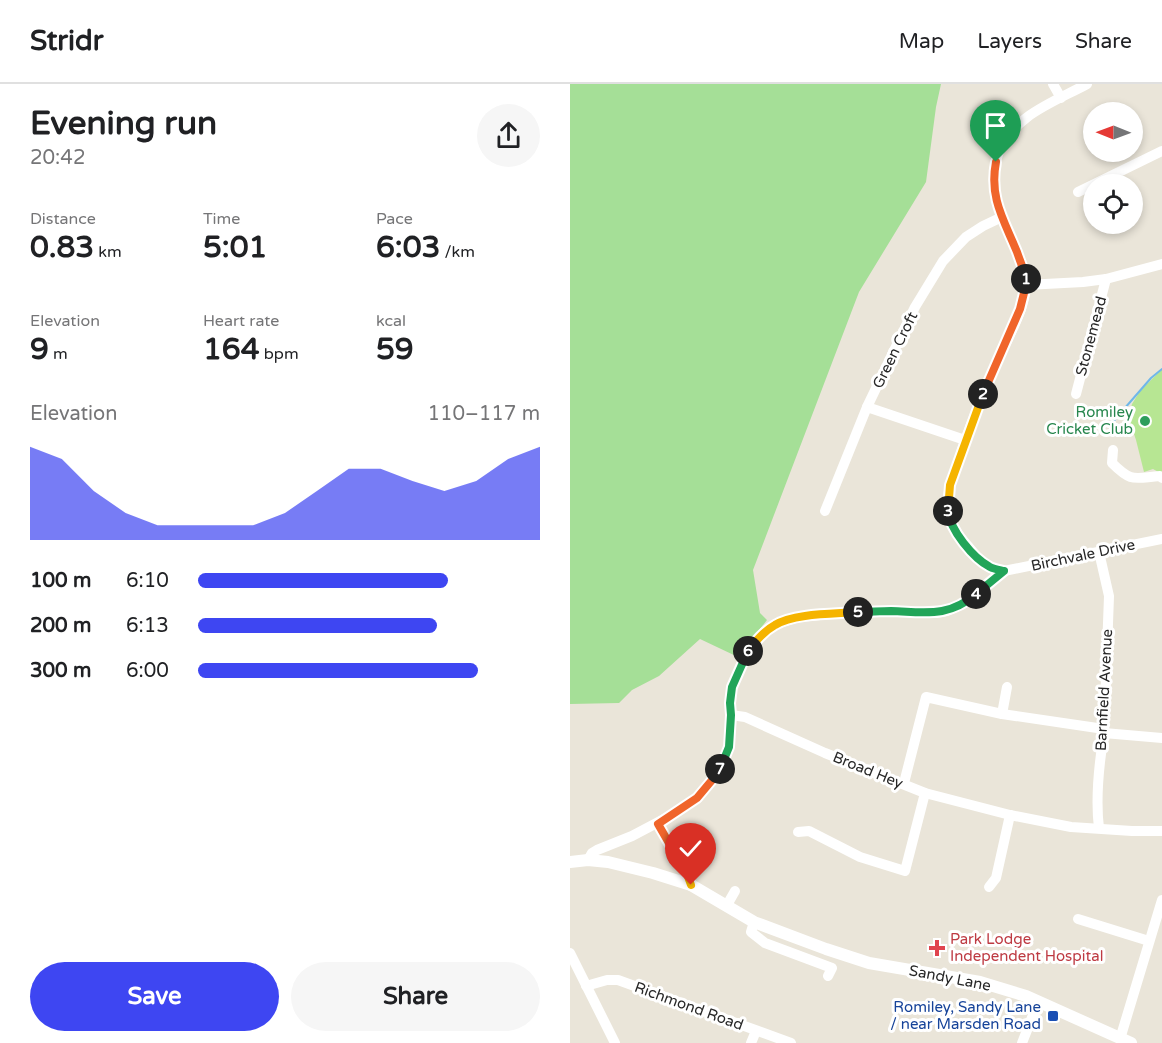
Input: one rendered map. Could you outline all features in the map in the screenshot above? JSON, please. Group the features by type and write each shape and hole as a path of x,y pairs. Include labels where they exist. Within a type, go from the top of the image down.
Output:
{"street":[{"path":"1053,84 1061,98"},
{"path":"1004,571 992,568 972,552 956,533 949,519 948,506 950,485 965,440 1020,309 1026,285 1023,267 995,198 993,180 996,162 1011,131 1023,119 1087,84"},
{"path":"1078,192 1162,151"},
{"name":"Green Croft","path":"825,511 867,407 915,308 943,261 966,237 1002,217"},
{"path":"1026,285 1106,279 1162,264"},
{"name":"Stonemead","path":"1076,394 1106,279"},
{"path":"867,407 965,440"},
{"path":"1113,450 1112,463 1124,475 1139,479 1160,476 1162,478"},
{"name":"Birchvale Drive","path":"731,715 732,687 740,667 749,650 764,632 776,624 799,617 884,611 922,613 947,611 965,603 1004,571 1162,539"},
{"name":"Barnfield Avenue","path":"1099,552 1108,596 1104,731 1100,756 1097,814 1099,828"},
{"path":"1002,714 1007,687"},
{"path":"904,783 926,697 1002,714 1162,738"},
{"path":"588,861 592,853 597,850 658,824 697,798 718,773 729,747 731,715"},
{"name":"Broad Hey","path":"731,715 745,717 926,793 1010,815 1071,827 1162,831"},
{"path":"798,832 809,831 860,857 910,872 926,793"},
{"path":"989,887 996,878 1010,815"},
{"path":"658,824 689,880"},
{"name":"Sandy Lane","path":"570,862 588,861 621,865 689,880 759,924 868,963 980,982 1009,990 1125,1041"},
{"path":"727,905 735,891"},
{"path":"1125,1041 1149,941 1162,900"},
{"path":"1078,919 1149,941"},
{"path":"759,924 751,932 765,943 832,968 828,976"},
{"path":"570,953 615,1043"},
{"name":"Richmond Road","path":"586,986 607,980 618,980 791,1043"},
{"path":"1022,1043 1038,1002"},
{"path":"751,1043 756,1031"}],"green space":[{"path":"570,84 941,84 926,182 859,292 753,570 760,613 767,620 738,657 700,639 659,676 632,690 619,703 570,704"},
{"name":"Romiley Cricket Club","path":"1162,369 1162,474 1153,469 1144,472 1132,428 1124,423 1127,422 1132,404 1140,391"}],"waterway":[{"path":"1111,424 1151,378 1162,369"}],"place":[{"name":"Romiley Cricket Club","path":"1145,421"},
{"name":"Park Lodge Independent Hospital","path":"937,948"},
{"name":"Romiley, Sandy Lane / near Marsden Road","path":"1053,1016"}],"route":[{"path":"691,885 658,824 697,798 718,773 729,747 732,687 749,650 764,632 776,624 799,617 891,611 936,613 947,611 965,603 1004,571 992,568 972,552 956,533 949,519 948,506 950,485 965,440 1020,309 1026,285 1023,267 995,198 993,180 996,162"}]}
